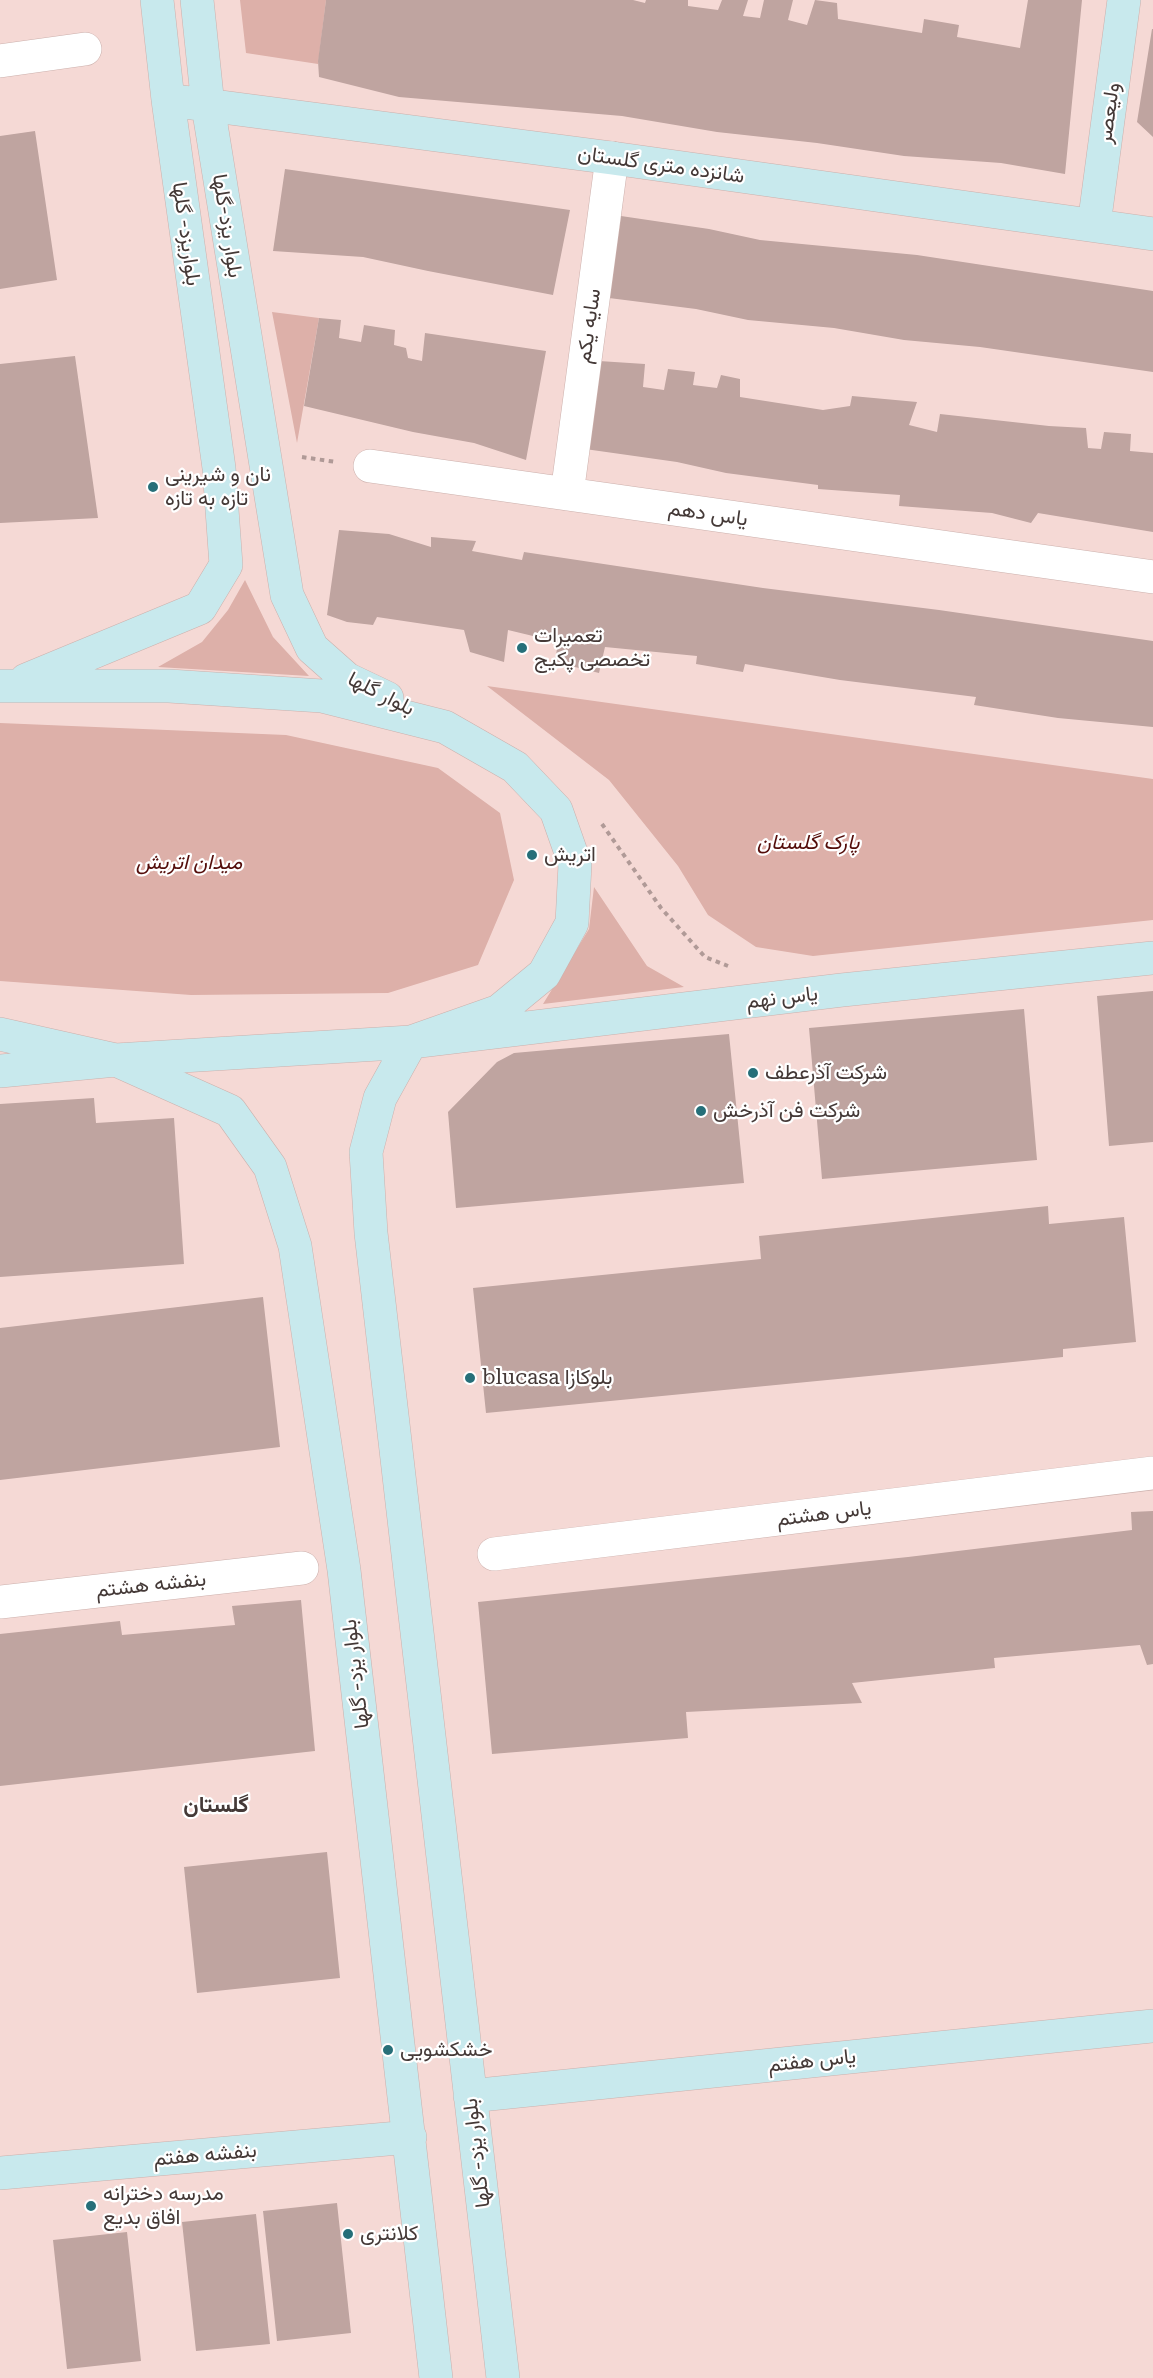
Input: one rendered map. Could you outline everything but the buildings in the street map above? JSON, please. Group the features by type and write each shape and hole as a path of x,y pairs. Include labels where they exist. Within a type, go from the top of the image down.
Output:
{"main road":[{"name":"بلواریزد- گلها","path":"5,686 200,608 226,565 219,468 168,100 157,0"},
{"name":"بلوار یزد-گلها","path":"198,0 208,106 263,452"},
{"name":"ولیعصر","path":"1094,225 1124,0"},
{"name":"شانزده متری گلستان","path":"168,100 612,158 1153,234"},
{"name":"بلوار گلها","path":"263,452 287,595 312,648 347,679 445,727"},
{"path":"0,1071 116,1060 411,1042 499,1011 544,974 572,923 575,864 556,810 515,766 445,727 322,696 168,686 5,686"},
{"name":"یاس نهم","path":"411,1042 843,990 1153,958"},
{"path":"0,1034 116,1060"},
{"name":"بلوار یزد- گلها","path":"411,1042 380,1098 366,1152 371,1233 503,2378"},
{"name":"بلوار یزد- گلها","path":"116,1060 230,1111 270,1167 295,1246 344,1570 436,2378"},
{"name":"یاس هفتم","path":"470,2096 1153,2026"},
{"name":"بنفشه هفتم","path":"0,2173 410,2137"}],"street":[{"path":"0,61 85,49"},
{"name":"سایه یکم","path":"567,494 612,158"},
{"name":"یاس دهم","path":"370,466 1153,577"},
{"name":"یاس هشتم","path":"495,1554 1153,1473"},
{"name":"بنفشه هشتم","path":"0,1602 302,1568"}],"path":[{"path":"263,452 370,466"},
{"path":"556,810 601,822 661,908 705,957 737,970"}],"green space":[{"path":"240,0 326,0 318,64 246,53"},
{"path":"272,312 319,318 297,443"},
{"path":"245,580 273,637 309,676 158,667 202,642 228,610"},
{"name":"پارک گلستان","path":"487,686 1153,779 1153,920 813,956 756,947 708,915 678,866 609,780"},
{"name":"میدان اتریش","path":"0,723 286,735 438,768 500,813 514,880 478,965 388,993 191,995 0,981"},
{"path":"594,887 647,966 684,987 543,1004 589,929"}],"place":[{"name":"نان و شیرینی تازه به تازه","path":"153,487"},
{"name":"تعمیرات تخصصی پکیج","path":"522,648"},
{"name":"اتریش","path":"532,855"},
{"name":"شرکت آذرعطف","path":"753,1073"},
{"name":"شرکت فن آذرخش","path":"701,1111"},
{"name":"blucasa بلوکازا","path":"470,1378"},
{"name":"خشکشویی","path":"388,2050"},
{"name":"مدرسه دخترانه افاق بدیع","path":"91,2206"},
{"name":"کلانتری","path":"348,2234"}],"district":[{"name":"گلستان","path":"216,1806"}]}
